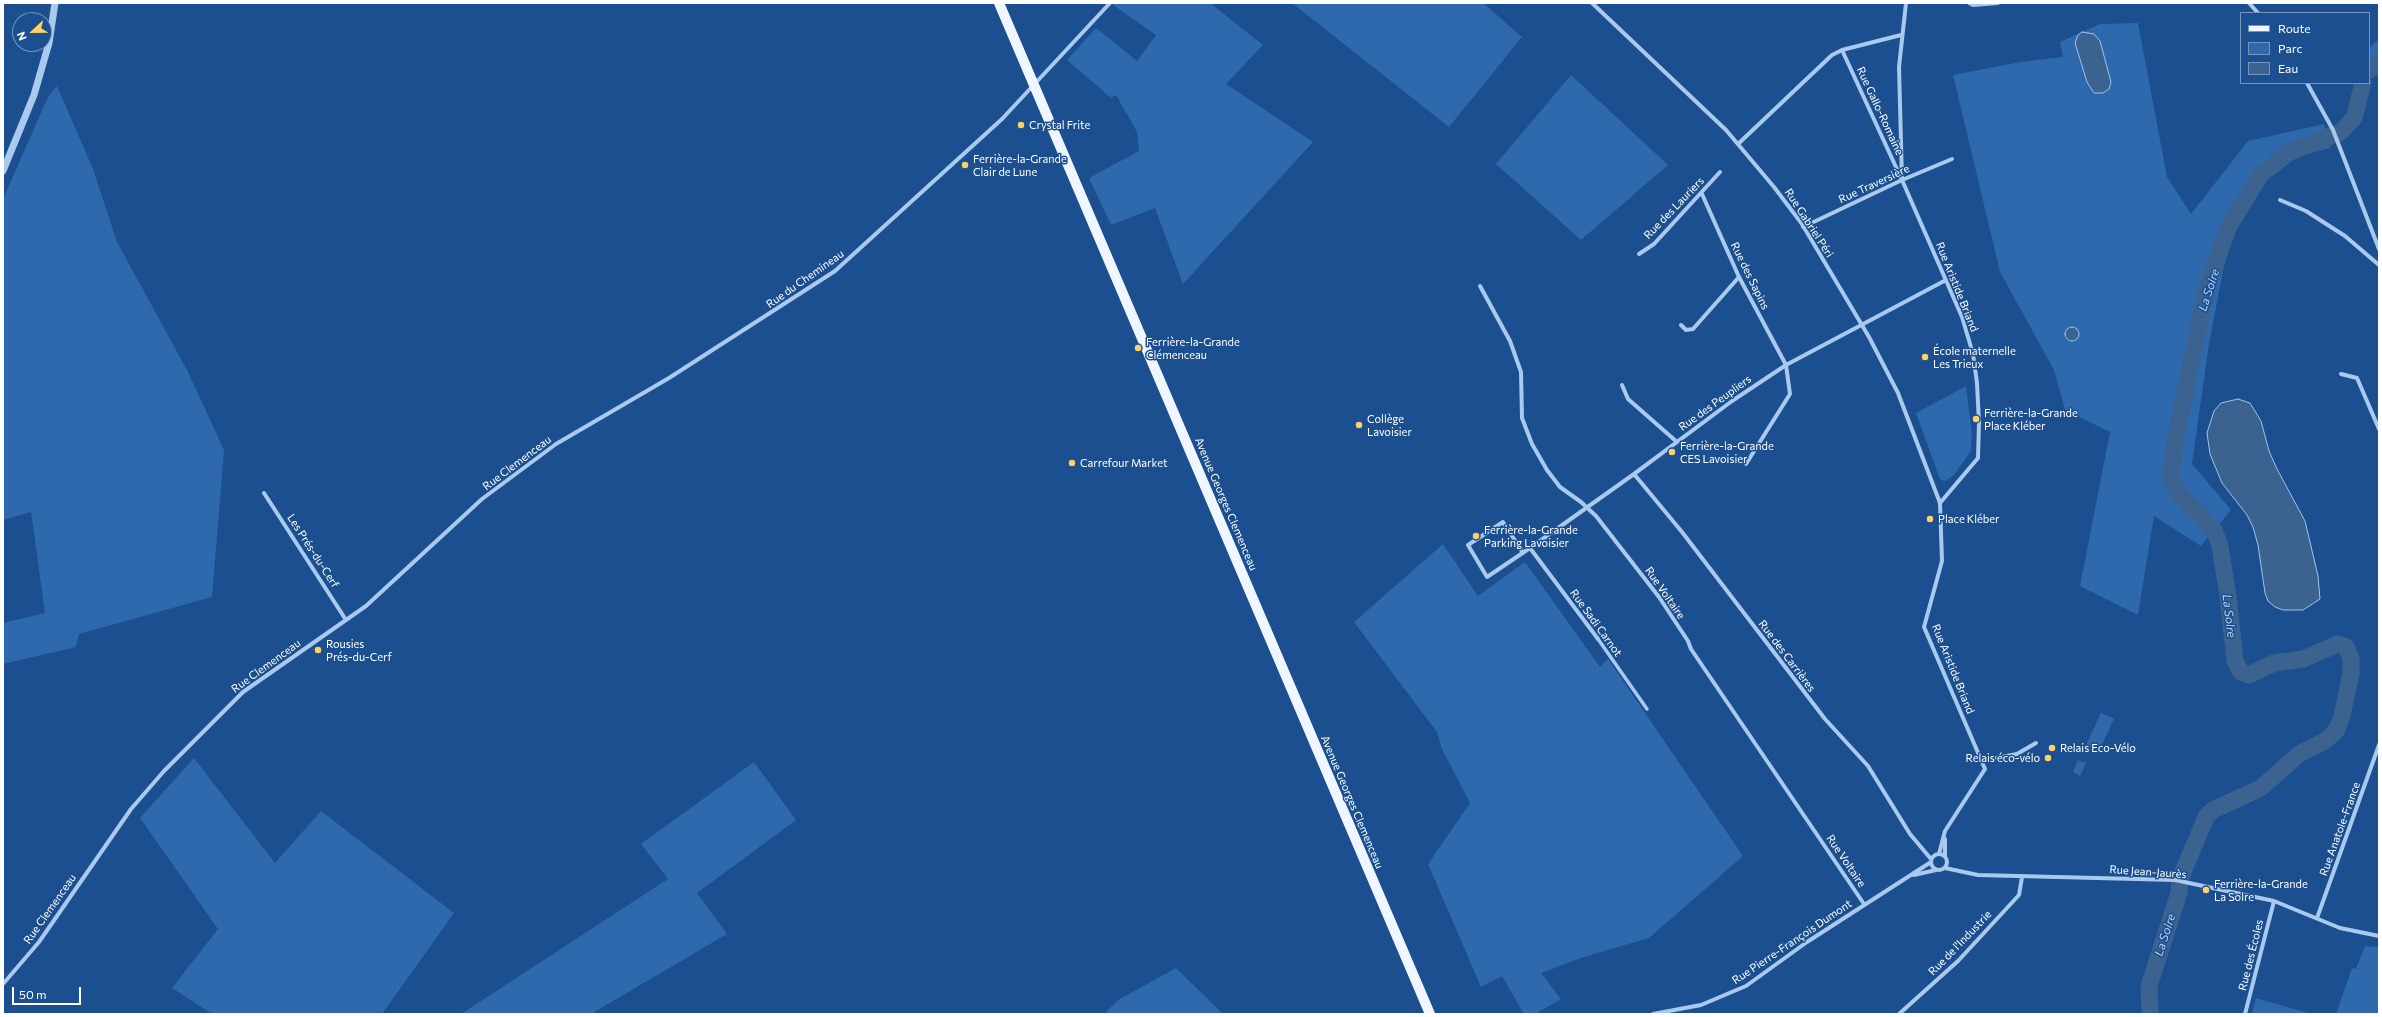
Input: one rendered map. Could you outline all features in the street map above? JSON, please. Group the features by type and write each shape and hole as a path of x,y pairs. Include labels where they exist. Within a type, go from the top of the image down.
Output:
{"main road":[{"name":"Avenue Georges Clemenceau","path":"999,3 1430,1014"}],"street":[{"path":"3,170 34,95 49,43 55,3"},
{"name":"Rue du Chemineau","path":"595,420 669,378 749,329 835,271 952,166 1035,86 1110,3"},
{"name":"Rue Gabriel Péri","path":"1592,3 1693,98 1738,144 1774,187 1803,227 1861,325 1898,393 1940,503"},
{"name":"Rue Aristide Briand","path":"1906,3 1901,35 1899,95 1902,180 1962,317 1973,354 1977,383 1980,450 1973,466 1940,503 1942,561 1924,627 1985,769 1945,832"},
{"path":"1968,3 1973,5 1998,3"},
{"path":"2249,3 2257,12"},
{"path":"1738,144 1832,55 1842,50 1901,35"},
{"name":"Rue Gallo-Romaine","path":"1842,50 1902,180"},
{"path":"2308,84 2334,130 2379,249"},
{"name":"Rue Traversière","path":"1803,227 1902,180 1952,160"},
{"name":"Rue des Lauriers","path":"1639,254 1654,244 1691,202 1702,194 1720,172"},
{"name":"Rue des Sapins","path":"1702,194 1739,276 1786,365 1790,394 1746,464"},
{"path":"2280,200 2306,211 2345,236 2379,266"},
{"path":"1681,325 1686,330 1693,329 1739,276"},
{"name":"Rue des Peupliers","path":"1523,553 1503,522 1468,546 1487,577 1523,553 1786,365 1946,280"},
{"name":"Rue Voltaire","path":"1480,286 1510,341 1521,372 1522,418 1532,444 1547,470 1560,488 1587,507 1659,597 1688,641 1691,649 1864,904"},
{"path":"2342,374 2357,378 2379,428"},
{"path":"1622,385 1628,399 1677,442"},
{"name":"Rue Clemenceau","path":"3,984 39,942 131,809 164,771 243,692 346,620 415,562 482,499 556,444 595,420"},
{"name":"Rue des Carrières","path":"1634,474 1687,538 1825,719 1868,766 1910,834 1931,860"},
{"name":"Les Prés-du-Cerf","path":"264,493 346,620"},
{"name":"Rue Sadi Carnot","path":"1530,548 1598,639 1647,709"},
{"path":"1981,761 2017,754 2036,743"},
{"name":"Rue Anatole-France","path":"2317,918 2379,745"},
{"path":"1936,870 1931,860 1938,854 1945,832"},
{"path":"1910,877 1945,868 1948,862 1945,856 1945,832"},
{"path":"1923,850 1945,856"},
{"name":"Rue Pierre-François Dumont","path":"1653,1014 1701,1006 1746,986 1864,904 1910,877 1931,860"},
{"name":"Rue Jean-Jaurès","path":"1948,862 1957,870"},
{"name":"Rue Jean-Jaurès","path":"1945,868 1957,870 1967,874 2022,877 2175,880 2274,901 2340,928 2379,936"},
{"name":"Rue de l'Industrie","path":"1899,1014 1958,961 2019,894 2022,877"},
{"name":"Rue des Écoles","path":"2245,1014 2274,901"}],"green space":[{"path":"1115,3 1210,3 1263,45 1226,84 1313,142 1183,284 1155,208 1111,225 1089,178 1139,151 1137,132 1116,95 1111,98 1067,60 1096,28 1137,61 1156,35 1113,5"},
{"path":"1292,3 1483,3 1522,37 1449,127"},
{"path":"2138,23 2167,177 2191,214 2248,141 2324,124 2330,148 2294,157 2249,192 2226,255 2209,344 2192,464 2231,510 2201,546 2154,516 2138,615 2080,586 2110,432 2065,410 2054,370 2000,272 1953,75 2020,62 2063,57 2060,42 2100,24"},
{"path":"2379,39 2379,76 2370,72 2370,47"},
{"path":"1571,75 1668,165 1581,240 1496,164"},
{"path":"57,86 93,169 117,242 188,372 224,450 212,597 79,634 76,647 3,664 3,623 45,613 31,512 3,520 3,199 48,97"},
{"path":"1966,386 1972,434 1971,451 1954,475 1945,481 1940,479 1916,413"},
{"path":"1443,544 1478,596 1525,562 1600,667 1608,659 1743,856 1649,938 1584,957 1541,973 1561,999 1535,1014 1524,1014 1502,976 1481,987 1428,864 1470,803 1442,749 1437,732 1354,622"},
{"path":"2101,713 2114,719 2099,751 2086,745"},
{"path":"194,758 275,863 321,811 454,913 382,1014 212,1014 172,988 218,929 140,818"},
{"path":"2078,760 2086,763 2080,776 2073,772"},
{"path":"754,762 796,820 697,893 727,934 591,1014 461,1014 668,879 641,844"},
{"path":"2365,946 2379,947 2379,1014 2336,1014 2352,968 2356,969"},
{"path":"1176,968 1223,1014 1104,1014 1118,1000"},
{"path":"2256,998 2312,1014 2252,1014"}],"water":[{"path":"2082,32 2094,34 2100,41 2111,82 2109,89 2103,93 2094,93 2087,82 2075,43 2078,35"},
{"path":"2069,327 2075,327 2079,331 2079,337 2075,341 2069,341 2065,337 2065,331"},
{"path":"2238,399 2250,403 2261,421 2269,451 2305,521 2318,576 2320,599 2303,610 2283,610 2275,607 2268,601 2265,593 2258,545 2253,527 2247,515 2222,483 2210,454 2207,433 2214,411 2221,403"}],"waterway":[{"name":"La Solre","path":"2370,69 2379,62"},
{"name":"La Solre","path":"2150,1014 2149,986 2179,893 2180,879 2206,817 2213,810 2261,788 2299,754 2325,741 2336,731 2342,716 2351,673 2351,658 2346,647 2338,644 2303,659 2274,663 2249,675 2241,672 2235,661 2228,596 2220,546 2215,532 2177,491 2170,479 2177,431 2208,285 2229,226 2261,174 2290,152 2341,132 2354,118 2363,84"}],"place":[{"name":"Crystal Frite","path":"1021,125"},
{"name":"Ferrière-la-Grande Clair de Lune","path":"965,165"},
{"name":"Ferrière-la-Grande Clémenceau","path":"1138,348"},
{"name":"École maternelle Les Trieux","path":"1925,357"},
{"name":"Ferrière-la-Grande Place Kléber","path":"1976,419"},
{"name":"Collège Lavoisier","path":"1359,425"},
{"name":"Ferrière-la-Grande CES Lavoisier","path":"1672,452"},
{"name":"Carrefour Market","path":"1072,463"},
{"name":"Place Kléber","path":"1930,519"},
{"name":"Ferrière-la-Grande Parking Lavoisier","path":"1476,536"},
{"name":"Rousies Prés-du-Cerf","path":"318,650"},
{"name":"Relais Eco-Vélo","path":"2052,748"},
{"name":"Relais éco-vélo","path":"2048,758"},
{"name":"Ferrière-la-Grande La Solre","path":"2206,890"}]}
